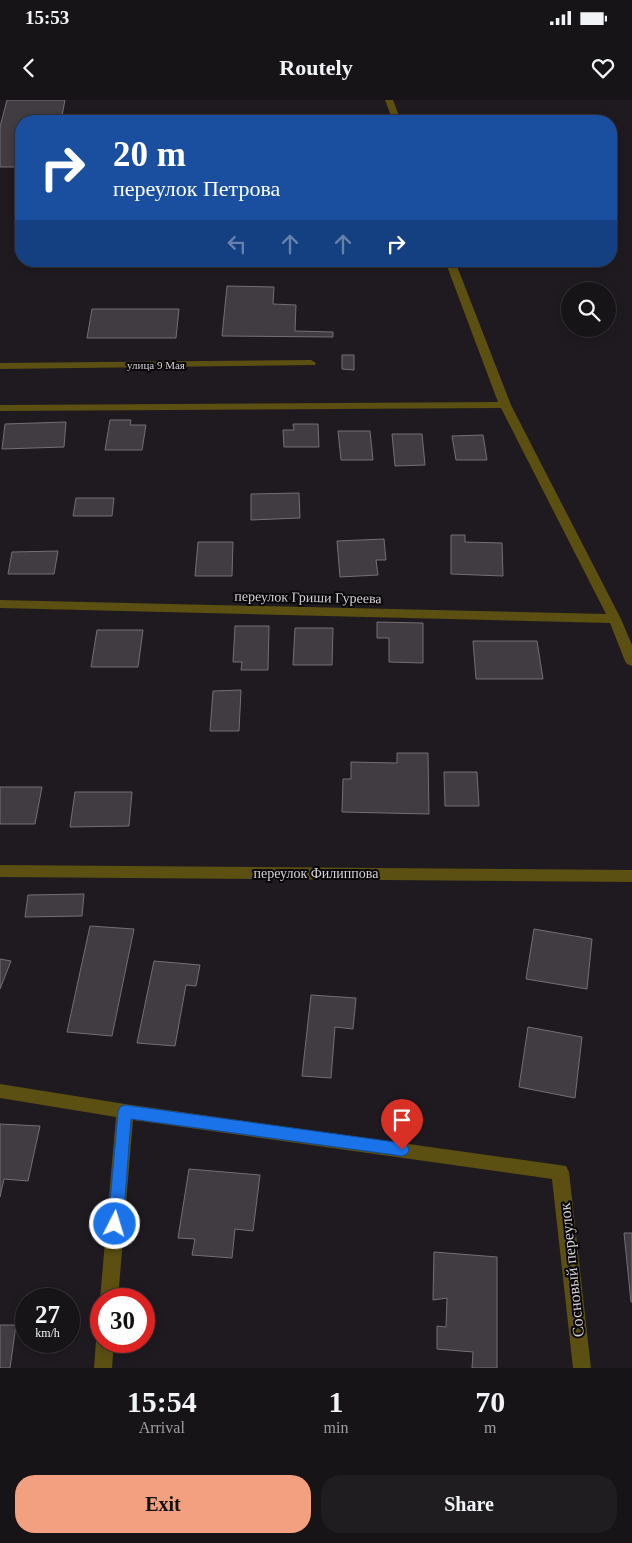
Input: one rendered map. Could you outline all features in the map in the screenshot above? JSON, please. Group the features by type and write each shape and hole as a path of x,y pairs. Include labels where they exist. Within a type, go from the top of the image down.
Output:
{"street":[{"path":"389,100 395,115"},
{"path":"452,267 506,406 615,619 632,661"},
{"name":"улица 9 Мая","path":"0,366 311,363"},
{"path":"0,408 506,406"},
{"name":"переулок Гриши Гуреева","path":"0,604 615,619"},
{"name":"переулок Филиппова","path":"0,871 632,876"},
{"path":"0,1090 125,1112 110,1288"},
{"name":"Сосновый переулок","path":"125,1112 560,1172 582,1368"},
{"path":"103,1368 104,1353"}],"building":[{"path":"7,100 65,100 62,115 15,115 15,167 0,167 0,127"},
{"path":"227,286 274,287 273,304 296,305 295,331 333,332 333,337 222,336"},
{"path":"92,309 179,309 176,338 87,338"},
{"path":"342,355 354,355 354,370 342,369"},
{"path":"110,420 131,420 130,425 146,425 142,450 105,450"},
{"path":"66,422 64,447 2,449 5,424"},
{"path":"293,424 318,424 319,447 284,447 283,430 294,430"},
{"path":"338,431 370,431 373,460 341,460"},
{"path":"392,434 422,434 425,465 395,466"},
{"path":"483,435 487,460 456,460 452,436"},
{"path":"299,493 300,518 251,520 251,494"},
{"path":"76,498 114,498 112,516 73,516"},
{"path":"451,535 465,535 465,542 502,543 503,576 451,574"},
{"path":"384,539 386,560 376,560 378,575 340,577 337,541"},
{"path":"198,542 233,542 232,576 195,576"},
{"path":"58,551 54,574 8,574 12,552"},
{"path":"377,622 423,623 423,663 389,662 389,638 377,638"},
{"path":"235,626 269,626 268,670 241,670 242,662 233,662"},
{"path":"295,628 333,628 332,665 293,665"},
{"path":"97,630 143,630 138,667 91,667"},
{"path":"473,641 537,641 543,679 476,679"},
{"path":"241,690 239,731 210,731 213,691"},
{"path":"397,753 428,753 429,814 342,812 343,779 351,779 351,762 397,763"},
{"path":"444,772 477,772 479,806 445,806"},
{"path":"0,787 42,787 35,824 0,824"},
{"path":"75,792 132,792 129,826 70,827"},
{"path":"84,894 82,916 25,917 28,895"},
{"path":"90,926 134,929 112,1036 67,1032"},
{"path":"534,929 592,939 587,989 526,979"},
{"path":"0,959 11,961 0,989"},
{"path":"154,961 200,965 196,986 186,985 175,1046 137,1043"},
{"path":"311,995 356,998 353,1029 335,1027 331,1078 302,1076"},
{"path":"528,1027 582,1037 575,1098 519,1087"},
{"path":"0,1124 40,1126 28,1181 4,1179 0,1197"},
{"path":"189,1169 260,1175 253,1231 235,1229 232,1258 192,1255 195,1239 178,1238"},
{"path":"624,1233 632,1233 632,1302 631,1302"},
{"path":"434,1252 497,1257 497,1368 472,1368 473,1352 437,1349 437,1326 446,1327 447,1298 433,1300"},
{"path":"0,1325 15,1325 10,1368 0,1368"}],"route":[{"path":"115,1224 125,1112 402,1150"}]}
